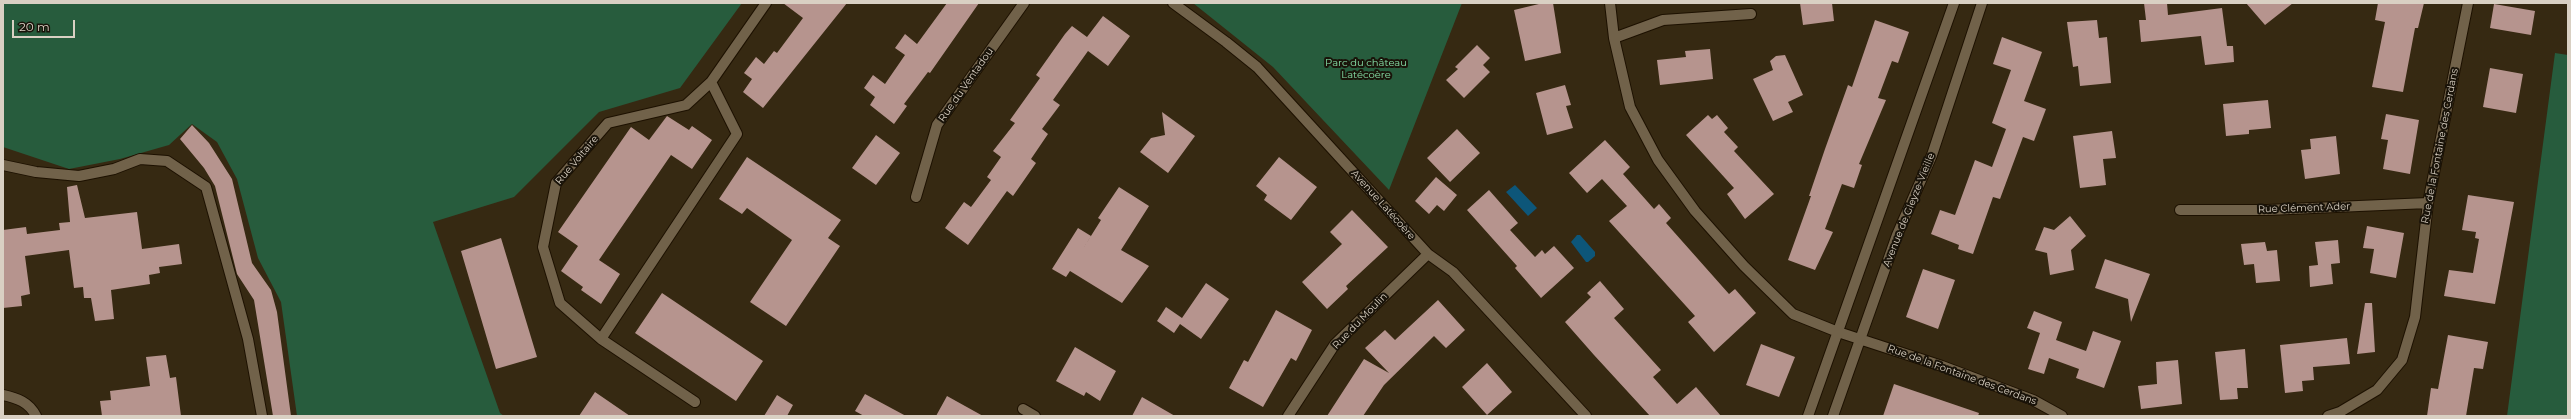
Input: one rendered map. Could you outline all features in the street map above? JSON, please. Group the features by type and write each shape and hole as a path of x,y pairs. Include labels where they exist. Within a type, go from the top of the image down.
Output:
{"street":[{"name":"Rue Voltaire","path":"696,402 600,339 560,303 543,247 556,183 608,123 686,105 711,82 766,3"},
{"name":"Rue du Ventadou","path":"916,197 937,125 1024,3"},
{"name":"Avenue Latécoère","path":"1172,3 1226,42 1257,67 1428,254 1453,272 1586,416"},
{"name":"Rue de la Fontaine des Cerdans","path":"1610,3 1614,38 1630,107 1658,160 1695,211 1744,266 1793,314 1838,332 1861,338 2033,400 2062,416"},
{"path":"1808,416 1954,3"},
{"name":"Avenue de Gleyze-Vieille","path":"1833,416 1897,235 1932,155 1982,3"},
{"name":"Rue de la Fontaine des Cerdans","path":"2328,416 2340,412 2377,390 2402,360 2415,316 2428,203 2468,3"},
{"path":"1614,38 1663,20 1751,14"},
{"path":"600,339 737,134 711,82"},
{"path":"3,165 36,172 79,176 114,169 140,159 167,161 206,187 248,339 262,416"},
{"name":"Rue Clément Ader","path":"2180,210 2267,210 2428,203"},
{"name":"Rue du Moulin","path":"1288,416 1335,344 1428,254"},
{"path":"3,395 18,398 32,409 36,416"},
{"path":"1023,409 1035,416"}],"green space":[{"path":"3,3 742,3 680,88 599,112 514,197 433,222 500,413 504,416 297,416 281,302 258,258 237,179 217,142 192,124 169,145 120,159 69,169 3,147"},
{"name":"Parc du château Latécoère","path":"1193,3 1462,3 1389,190 1273,67"},
{"path":"2555,53 2568,55 2568,416 2507,416"}],"water":[{"path":"1515,185 1537,208 1528,216 1506,192"},
{"path":"1577,235 1580,235 1595,252 1595,256 1588,262 1586,262 1571,242"}],"building":[{"path":"783,3 847,3 763,108 743,92 752,79 744,73 756,57 764,64 774,51 777,53 803,18"},
{"path":"947,3 979,3 930,73 928,72 904,104 907,106 894,124 870,105 875,97 864,88 873,75 885,84 905,55 895,48 905,34 917,44"},
{"path":"1543,3 1553,3 1561,53 1525,61 1514,10"},
{"path":"1800,3 1832,3 1834,21 1803,25"},
{"path":"2144,3 2167,3 2168,15 2222,8 2227,46 2233,46 2234,62 2205,65 2201,36 2141,42 2139,20 2146,20"},
{"path":"2246,3 2293,3 2265,25"},
{"path":"2378,3 2424,3 2418,28 2415,28 2403,92 2372,87 2385,22 2375,20"},
{"path":"2494,4 2535,11 2531,35 2490,28"},
{"path":"1103,16 1130,36 1108,66 1088,51 1053,100 1060,105 1042,129 1048,134 1031,159 1036,163 1013,196 1007,191 968,245 945,228 964,202 971,207 991,180 987,177 1001,157 993,151 1015,123 1010,120 1040,78 1036,75 1065,34 1072,26 1087,37"},
{"path":"1875,20 1909,32 1898,63 1892,61 1878,98 1886,100 1859,164 1862,165 1854,188 1842,184 1825,229 1833,232 1815,270 1788,260 1848,85 1852,87"},
{"path":"2097,20 2099,38 2107,37 2111,83 2080,86 2078,66 2073,67 2067,22"},
{"path":"2002,37 2042,52 2024,101 2046,109 2034,141 2023,137 2000,199 1993,197 1973,254 1958,249 1959,245 1931,234 1940,210 1955,215 1975,160 1992,167 2006,129 1992,123 2011,70 1993,64"},
{"path":"1477,45 1490,58 1483,65 1490,72 1464,98 1446,80 1458,69 1455,67"},
{"path":"1710,49 1713,79 1660,85 1657,60 1686,57 1685,51"},
{"path":"1785,55 1803,95 1788,102 1793,112 1773,121 1753,79 1773,70 1770,61 1776,56"},
{"path":"2490,68 2523,74 2516,113 2483,107"},
{"path":"1565,85 1571,105 1566,106 1573,128 1547,135 1536,93"},
{"path":"2268,100 2271,128 2249,130 2249,134 2226,136 2223,104"},
{"path":"1162,112 1195,136 1168,173 1140,152 1151,138 1165,135"},
{"path":"2386,114 2419,120 2410,174 2383,169 2388,140 2381,139"},
{"path":"1708,115 1712,119 1717,115 1728,128 1724,132 1738,147 1734,151 1774,194 1745,219 1727,194 1734,188 1686,135"},
{"path":"667,116 689,130 692,126 712,140 692,169 671,155 599,260 620,274 601,304 581,290 583,287 561,271 578,246 558,232 631,127 649,140"},
{"path":"192,125 209,143 232,179 252,263 271,290 277,312 291,416 273,416 254,300 237,274 215,186 204,168 180,139"},
{"path":"1457,129 1480,153 1450,182 1427,158"},
{"path":"2112,131 2116,158 2103,159 2106,185 2080,188 2073,136"},
{"path":"876,135 900,153 876,185 852,168"},
{"path":"2336,136 2340,174 2305,179 2301,150 2311,149 2310,139"},
{"path":"1605,140 1630,167 1623,174 1654,209 1659,204 1671,218 1666,223 1729,294 1735,289 1756,313 1714,352 1688,322 1695,316 1609,221 1627,206 1602,179 1587,193 1569,173"},
{"path":"747,157 841,220 828,238 840,246 786,326 750,302 792,240 747,208 742,214 719,199"},
{"path":"1279,157 1317,187 1291,220 1264,200 1267,195 1256,186"},
{"path":"1436,177 1457,195 1444,211 1437,205 1429,214 1415,201"},
{"path":"77,185 85,218 137,212 142,249 179,244 182,264 159,267 160,273 149,275 150,284 111,290 114,319 95,321 91,298 84,298 83,287 74,288 69,250 25,256 30,294 21,296 22,306 3,308 3,230 26,227 27,234 60,230 59,223 70,222 67,187"},
{"path":"1119,187 1149,206 1121,250 1149,266 1122,303 1070,271 1066,277 1052,269 1078,228 1091,236 1101,220 1098,218"},
{"path":"1489,190 1518,223 1510,230 1535,257 1542,250 1545,254 1554,246 1574,268 1541,298 1515,268 1517,266 1467,210"},
{"path":"2468,195 2514,202 2495,304 2444,296 2449,270 2473,273 2479,239 2475,238 2476,232 2462,230"},
{"path":"1352,210 1388,247 1346,286 1348,289 1327,309 1302,282 1342,244 1330,232"},
{"path":"2070,216 2086,236 2071,250 2074,270 2050,275 2047,253 2035,250 2044,227 2054,230"},
{"path":"2367,226 2404,233 2396,278 2370,273 2374,249 2363,248"},
{"path":"501,238 537,357 496,369 461,251"},
{"path":"2338,240 2340,263 2331,264 2333,284 2310,287 2309,266 2318,265 2315,242"},
{"path":"2265,242 2267,251 2277,250 2280,281 2256,283 2254,264 2244,265 2241,244"},
{"path":"2105,259 2150,274 2131,322 2128,299 2095,288"},
{"path":"1923,269 1955,280 1938,329 1906,317"},
{"path":"1600,281 1624,309 1614,318 1661,370 1653,377 1677,404 1696,387 1721,416 1650,416 1594,355 1565,322 1591,297 1587,293"},
{"path":"1206,283 1229,299 1201,339 1180,324 1174,333 1157,321 1166,307 1182,318"},
{"path":"662,293 763,361 736,401 635,333"},
{"path":"1438,300 1465,330 1446,348 1434,336 1384,385 1363,416 1327,416 1364,359 1389,373 1365,348 1385,330 1395,340"},
{"path":"2365,303 2372,303 2375,352 2357,354"},
{"path":"1276,310 1312,330 1296,361 1291,358 1263,407 1229,388 1244,360 1248,362"},
{"path":"2034,311 2062,322 2056,340 2086,351 2093,331 2121,341 2104,388 2076,378 2079,369 2049,358 2044,374 2028,369 2040,333 2027,328"},
{"path":"2448,335 2488,342 2483,369 2474,368 2466,416 2427,416 2431,388 2438,389"},
{"path":"2347,338 2350,364 2313,367 2314,380 2302,381 2303,391 2285,393 2280,345"},
{"path":"1761,344 1795,357 1779,397 1746,385"},
{"path":"1075,347 1116,371 1100,401 1086,392 1084,396 1056,381"},
{"path":"2245,349 2248,388 2237,388 2238,399 2220,400 2215,352"},
{"path":"166,355 170,378 176,377 181,416 102,416 100,401 111,400 110,391 150,386 146,357"},
{"path":"2178,360 2182,404 2141,409 2138,386 2157,384 2156,362"},
{"path":"1487,363 1512,392 1487,415 1462,387"},
{"path":"1894,384 1979,413 1978,416 1883,416"},
{"path":"595,392 630,416 579,416"},
{"path":"865,394 906,416 864,416 855,411"},
{"path":"777,395 793,405 787,416 764,416"},
{"path":"947,396 983,416 936,416"},
{"path":"1142,397 1175,416 1132,416"}]}
